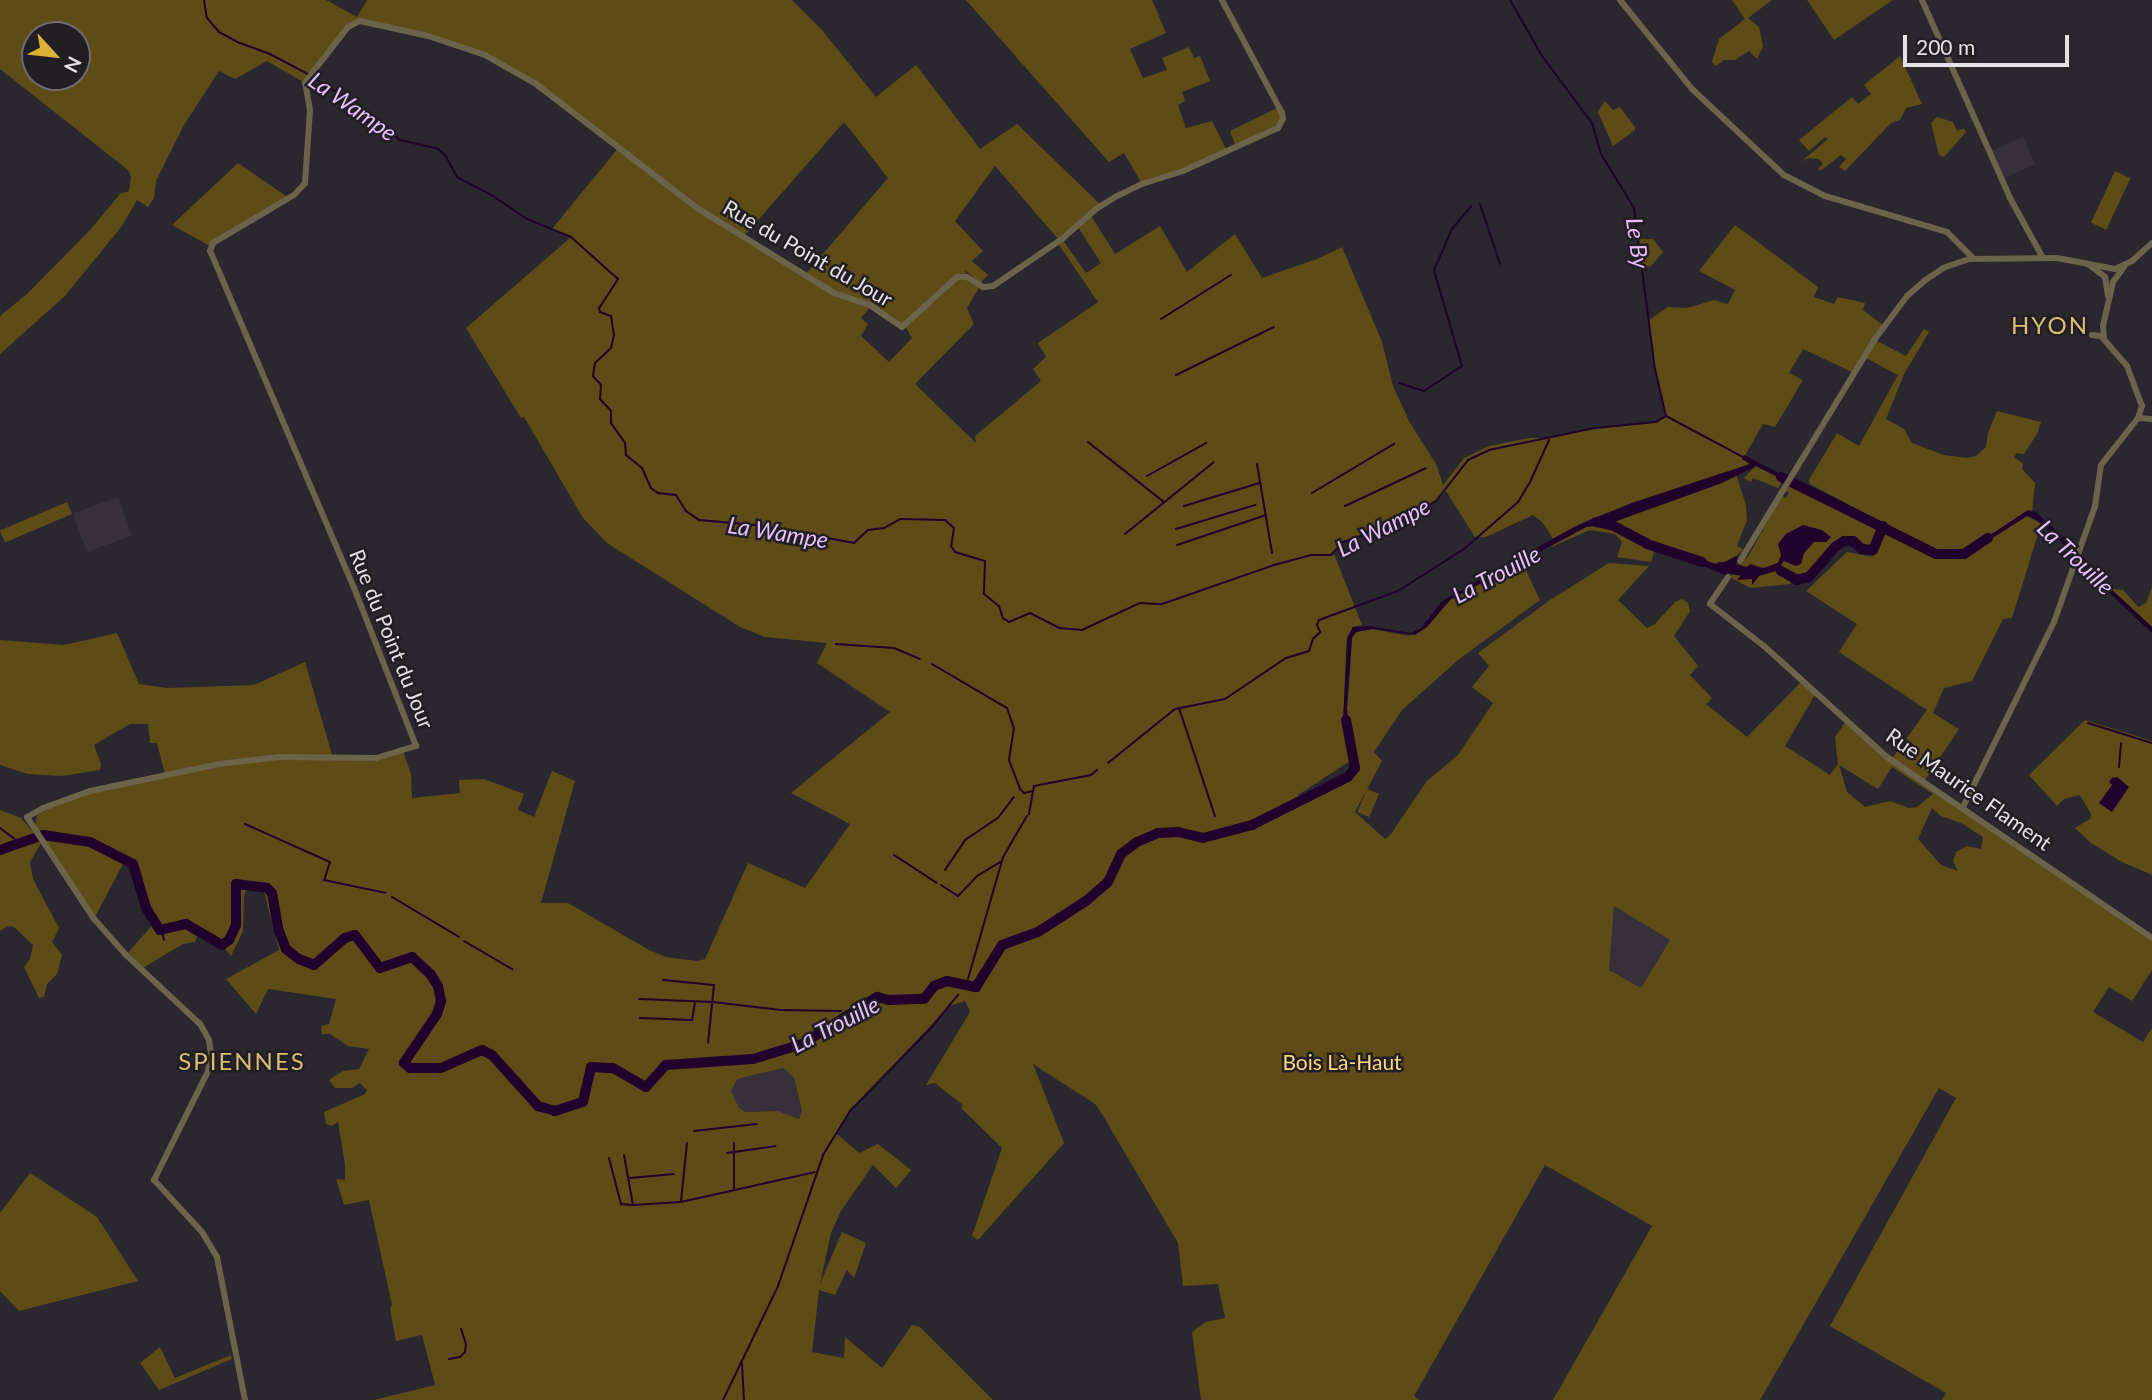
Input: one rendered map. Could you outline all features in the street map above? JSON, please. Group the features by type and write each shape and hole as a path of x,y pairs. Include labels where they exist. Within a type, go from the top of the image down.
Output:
{"street":[{"name":"Rue du Point du Jour","path":"246,1400 217,1257 202,1232 154,1180 208,1071 211,1054 209,1040 200,1024 110,939 41,842 27,817 43,808 90,791 228,762 280,757 376,758 416,746 354,588 210,251 213,243 294,195 305,183 309,99 305,83 348,27 360,21 428,36 485,55 544,90 697,208 834,293 871,306 902,327 957,277 967,277 983,287 993,286 1062,239 1096,209 1115,197 1142,184 1183,171 1278,128 1283,119 1282,113 1222,0"},
{"path":"1620,0 1692,89 1784,175 1825,196 1943,231 1958,241 1974,259"},
{"path":"1922,0 2010,198 2043,258"},
{"path":"2103,338 2109,298 2108,280 2114,271 2124,267 2152,243"},
{"path":"1740,561 1854,373 1907,296 1943,268 1974,259 2043,258 2088,264 2114,271"},
{"path":"2088,264 2108,280"},
{"path":"2108,280 2114,271"},
{"path":"2092,335 2103,338 2127,366 2142,406 2152,417"},
{"path":"1963,807 2037,660 2057,614 2074,558 2099,492 2101,464 2138,418 2142,406"},
{"path":"2138,418 2152,417"},
{"name":"Rue Maurice Flament","path":"1728,577 1710,604 1764,646 1887,757 2152,938"}],"shaded area":[{"path":"2023,137 2035,164 2003,179 1991,151"},
{"path":"118,497 132,536 87,552 73,513"},
{"path":"1614,906 1670,940 1641,989 1609,970"},
{"path":"783,1068 794,1078 802,1110 799,1119 778,1111 745,1112 739,1108 731,1091 737,1079"}],"green space":[{"name":"Bois Là-Haut","path":"0,0 326,0 357,17 367,0 792,0 822,30 876,97 916,65 980,149 1017,124 1101,205 1090,214 1115,254 1160,226 1187,272 1235,234 1262,278 1317,259 1342,247 1382,342 1393,386 1410,423 1436,464 1443,485 1464,458 1489,446 1529,438 1550,438 1595,428 1656,422 1666,416 1655,369 1649,320 1668,307 1687,308 1714,300 1728,304 1735,290 1699,271 1735,225 1818,287 1814,297 1834,304 1838,297 1865,303 1863,310 1884,326 1875,340 1906,356 1924,329 1929,332 1904,374 1886,419 1904,429 1912,443 1944,455 1967,458 1976,456 1986,447 1988,433 1997,411 2041,422 2024,454 2017,453 2014,457 2023,464 2022,469 2035,483 2032,513 2026,513 2005,529 2027,516 2041,524 2012,618 2003,619 1972,681 1944,688 1933,713 1959,729 1923,783 2152,938 2152,970 2132,1001 2109,987 2093,1012 2143,1042 2152,1028 2152,1400 1942,1400 1946,1393 1830,1326 1956,1098 1939,1088 1760,1400 1553,1400 1652,1226 1545,1165 1414,1396 1419,1400 1201,1400 1192,1332 1206,1322 1225,1318 1218,1284 1183,1286 1178,1243 1102,1114 1095,1104 1033,1064 1064,1143 978,1240 972,1236 1002,1148 961,1108 963,1105 935,1083 926,1085 970,1012 965,1001 949,1006 850,1111 836,1133 859,1153 878,1144 911,1170 896,1188 873,1165 841,1211 831,1233 820,1284 842,1232 866,1243 854,1278 847,1270 835,1295 819,1290 812,1352 844,1358 845,1337 882,1368 912,1325 920,1327 993,1400 374,1400 435,1385 422,1335 396,1341 390,1309 392,1305 369,1200 344,1205 336,1179 345,1180 338,1122 331,1126 326,1124 324,1112 365,1094 367,1090 360,1083 352,1088 335,1088 329,1080 343,1071 359,1069 369,1049 348,1046 330,1034 322,1034 321,1026 329,1024 336,999 268,989 256,1014 226,979 279,950 264,892 247,890 244,895 243,931 231,956 222,945 199,931 195,942 183,944 141,969 126,955 154,923 146,908 137,871 125,860 94,919 41,843 30,862 33,879 59,928 52,942 62,955 57,974 47,984 44,997 39,998 24,967 30,959 33,945 14,927 8,926 0,931 0,810 21,818 34,833 37,815 74,796 165,774 157,743 150,743 148,724 130,724 94,745 101,764 100,770 62,776 28,774 0,765 0,640 64,645 117,633 139,684 167,688 254,685 305,662 333,758 367,759 403,751 411,774 412,798 460,793 459,780 484,779 524,794 518,810 534,817 552,771 575,781 541,903 568,903 649,950 666,957 697,961 705,959 748,863 805,888 850,824 791,793 890,712 817,663 827,643 765,637 740,627 607,543 583,518 524,417 521,418 466,328 570,238 552,229 619,147 516,71 454,43 355,23 305,83 267,61 235,79 219,71 184,125 156,181 154,198 148,207 137,200 122,226 65,296 0,354 0,316 27,294 90,230 120,194 129,191 131,177 128,170 28,91 91,91 91,21 21,21 21,86 0,69","holes":["844,122 888,178 805,275 744,236","995,166 1059,240 1057,242 1098,302 1038,343 1046,357 1033,369 1041,381 975,436 976,443 915,384 974,324 967,308 980,286 967,277 965,270 980,283 988,275 972,261 983,251 955,221","1078,227 1101,263 1086,273 1062,239","871,306 905,326 912,338 889,362 861,336 868,324 861,318","1803,349 1854,373 1864,357 1898,375 1859,446 1837,433 1809,480 1810,484 1895,529 1884,529 1873,557 1847,552 1806,591 1857,624 1839,652 1927,710 1891,760 1847,720 1835,737 1838,764 1830,775 1785,746 1816,693 1802,681 1747,737 1706,704 1712,698 1690,675 1698,666 1674,636 1690,611 1688,603 1682,599 1675,602 1655,624 1647,628 1618,600 1649,566 1609,563 1550,600 1478,653 1489,666 1472,687 1493,703 1458,755 1427,781 1391,834 1385,839 1355,812 1382,761 1374,752 1402,710 1458,660 1540,600 1521,560 1450,600 1427,627 1409,636 1373,629 1356,632 1352,638 1347,709 1349,730 1346,732 1343,723 1347,638 1353,627 1362,625 1334,554 1344,542 1393,525 1436,501 1446,491 1475,537 1486,537 1533,515 1543,523 1553,539 1584,522 1632,503 1751,464 1743,459 1763,424 1775,427 1803,380 1789,373","1358,760 1354,775 1300,800 1298,795 1350,761","1839,765 1878,789 1892,767 1933,794 1917,807 1909,808 1890,801 1865,807 1847,792","1932,808 1941,816 1961,823 1983,837 1981,849 1967,846 1956,852 1953,861 1958,871 1941,865 1918,839","1614,906 1670,940 1641,988 1609,970","783,1068 794,1078 802,1110 799,1119 778,1111 745,1112 739,1108 731,1091 737,1079"]},
{"path":"966,0 1152,0 1166,33 1130,49 1143,78 1167,70 1162,58 1189,47 1194,58 1200,56 1210,81 1182,92 1185,101 1178,105 1186,128 1212,121 1227,151 1142,184 1124,153 1109,162"},
{"path":"1732,0 1772,0 1748,18 1759,27 1763,46 1757,59 1749,51 1735,60 1724,60 1716,66 1712,62 1719,39 1745,19"},
{"path":"1807,0 1893,0 1834,40"},
{"path":"1900,56 1922,104 1906,108 1900,120 1891,123 1845,171 1839,167 1846,159 1841,155 1820,171 1818,169 1823,164 1819,159 1808,158 1801,162 1828,139 1825,137 1809,151 1799,140 1852,97 1858,104 1871,94 1864,85"},
{"path":"1605,101 1613,110 1620,107 1635,127 1635,130 1613,146 1598,112"},
{"path":"1279,107 1281,124 1236,147 1230,131"},
{"path":"1937,117 1953,122 1957,131 1964,128 1966,132 1944,157 1939,155 1931,123"},
{"path":"238,163 289,198 210,246 172,225"},
{"path":"2115,171 2130,178 2106,230 2091,223"},
{"path":"1639,239 1653,239 1663,252 1651,266 1643,268"},
{"path":"1756,466 1783,480 1778,488 1753,478 1751,482 1744,478"},
{"path":"1736,474 1746,505 1747,520 1737,546 1743,549 1726,564 1713,564 1645,540 1611,523 1721,483"},
{"path":"1792,484 1880,529 1873,547 1863,548 1854,540 1840,539 1812,571 1795,575 1790,584 1750,588 1730,577 1749,555 1782,496 1786,498 1789,493 1785,491"},
{"path":"67,502 72,514 5,542 0,530"},
{"path":"1601,525 1655,549 1651,562 1617,557 1622,542 1615,534 1590,530 1544,550 1586,527"},
{"path":"2152,587 2152,627 2111,589 2123,590 2138,607 2146,603"},
{"path":"2085,720 2152,741 2152,875 2122,862 2091,843 2075,828 2090,819 2091,814 2080,795 2064,799 2057,806 2029,775"},
{"path":"1367,789 1379,794 1369,817 1357,812"},
{"path":"30,1173 97,1217 138,1281 19,1311 0,1291 0,1213"},
{"path":"160,1347 175,1378 231,1355 232,1359 159,1390 140,1363"}],"water":[{"path":"1744,455 1790,479 1788,482 1756,466 1722,483 1611,523 1586,527 1450,600 1427,627 1415,635 1373,629 1356,632 1352,638 1347,709 1349,731 1346,732 1343,723 1347,638 1353,627 1369,626 1411,633 1421,628 1442,601 1574,527 1632,503 1750,464 1742,459"},
{"path":"2028,510 2036,512 2074,547 2072,552 2037,520 2027,516 1980,546 1978,543"},
{"path":"1803,525 1822,530 1831,537 1826,542 1814,542 1804,553 1801,564 1796,566 1784,561 1781,565 1794,574 1791,579 1776,571 1759,576 1752,585 1752,579 1737,580 1750,564 1763,568 1778,563 1781,555 1778,544 1786,534"},
{"path":"2080,553 2111,589 2152,627 2152,633 2089,574 2080,563"},
{"path":"1693,556 1719,565 1736,556 1739,560 1727,576 1692,561"},
{"path":"2117,777 2129,787 2112,812 2099,803 2112,785 2109,782"}],"waterway":[{"name":"La Wampe","path":"204,0 207,18 219,32 308,74"},
{"name":"Le By","path":"1510,0 1542,56 1592,123 1601,154 1634,208 1655,369 1666,416 1745,458"},
{"name":"La Wampe","path":"312,77 375,117 400,140 438,149 445,155 457,177 493,196 527,219 571,237 618,279 599,308 600,312 611,316 614,335 611,348 595,363 593,376 601,385 600,399 611,411 611,423 625,443 626,455 642,468 651,488 658,493 676,495 686,511 699,520 756,525 854,543 868,530 884,528 900,519 945,520 954,528 951,546 955,552 985,561 984,594 999,606 1003,618 1009,622 1030,613 1060,628 1082,630 1140,603 1162,604 1274,565 1312,555 1331,555 1343,542 1393,525 1436,501 1468,460 1489,450 1595,428 1656,422 1666,416"},
{"path":"1480,204 1500,264"},
{"path":"1399,383 1424,391 1462,366 1434,270 1452,229 1471,206"},
{"path":"1161,319 1231,275"},
{"path":"1176,375 1274,327"},
{"path":"1108,763 1175,709 1225,699 1286,658 1309,651 1313,639 1320,632 1317,625 1319,620 1398,591 1464,549 1518,502 1549,440"},
{"path":"1088,442 1164,502"},
{"path":"1147,476 1206,443"},
{"path":"1312,493 1394,444"},
{"path":"1125,534 1214,462"},
{"path":"1257,464 1272,553"},
{"path":"1345,506 1426,468"},
{"name":"La Trouille","path":"1781,477 1936,554 1964,554 1988,538"},
{"path":"1184,506 1259,483"},
{"path":"1176,529 1255,505"},
{"path":"1177,545 1266,515"},
{"name":"La Trouille","path":"1596,522 1612,525 1647,544 1702,562"},
{"name":"La Trouille","path":"1781,571 1797,580 1809,577 1835,547 1844,541 1853,541 1862,549 1873,550 1883,526"},
{"name":"La Trouille","path":"1720,567 1753,573"},
{"path":"836,644 894,648 920,659"},
{"path":"932,664 1007,708 1014,728 1009,760 1020,789 1024,793 1033,791"},
{"path":"1179,708 1215,816"},
{"name":"La Trouille","path":"0,850 43,835 90,842 133,864 146,908 160,930 186,924 222,945 229,940 236,925 236,884 267,888 272,893 279,931 286,949 299,959 314,965 345,938 355,935 380,968 412,957 431,975 438,986 441,1001 437,1014 404,1063 410,1068 441,1068 482,1050 492,1055 538,1106 555,1111 583,1102 591,1067 613,1068 646,1087 666,1065 753,1059 802,1044 877,997 889,1000 924,999 934,986 947,981 976,987 1002,945 1038,932 1086,901 1108,882 1121,854 1137,842 1158,833 1178,832 1203,838 1252,825 1348,777 1355,768 1346,720"},
{"path":"2088,723 2152,743"},
{"path":"2119,767 2121,743"},
{"path":"1029,814 1034,786 1091,775 1097,770"},
{"path":"945,870 965,840 998,818 1014,797"},
{"path":"968,979 1003,857 1027,816"},
{"path":"245,824 330,862 324,880 386,893"},
{"path":"0,828 20,843"},
{"path":"894,855 937,883"},
{"path":"941,885 958,896 977,876 1000,862"},
{"path":"392,897 459,937"},
{"path":"162,930 164,940"},
{"path":"464,941 512,969"},
{"path":"663,980 714,985 708,1043"},
{"path":"723,1400 778,1286 823,1155 850,1111 931,1028 958,995"},
{"path":"639,999 713,1002 781,1010 841,1011"},
{"path":"640,1018 692,1020 695,1003"},
{"path":"694,1131 757,1124"},
{"path":"681,1201 687,1143"},
{"path":"734,1143 734,1188"},
{"path":"727,1153 776,1146"},
{"path":"624,1155 633,1205 681,1202 815,1172"},
{"path":"609,1158 621,1204 632,1205"},
{"path":"630,1178 674,1174"},
{"path":"449,1359 460,1357 465,1352 466,1344 461,1329"},
{"path":"742,1363 744,1400"}],"district":[{"name":"HYON","path":"2050,325"},
{"name":"SPIENNES","path":"242,1061"}]}
